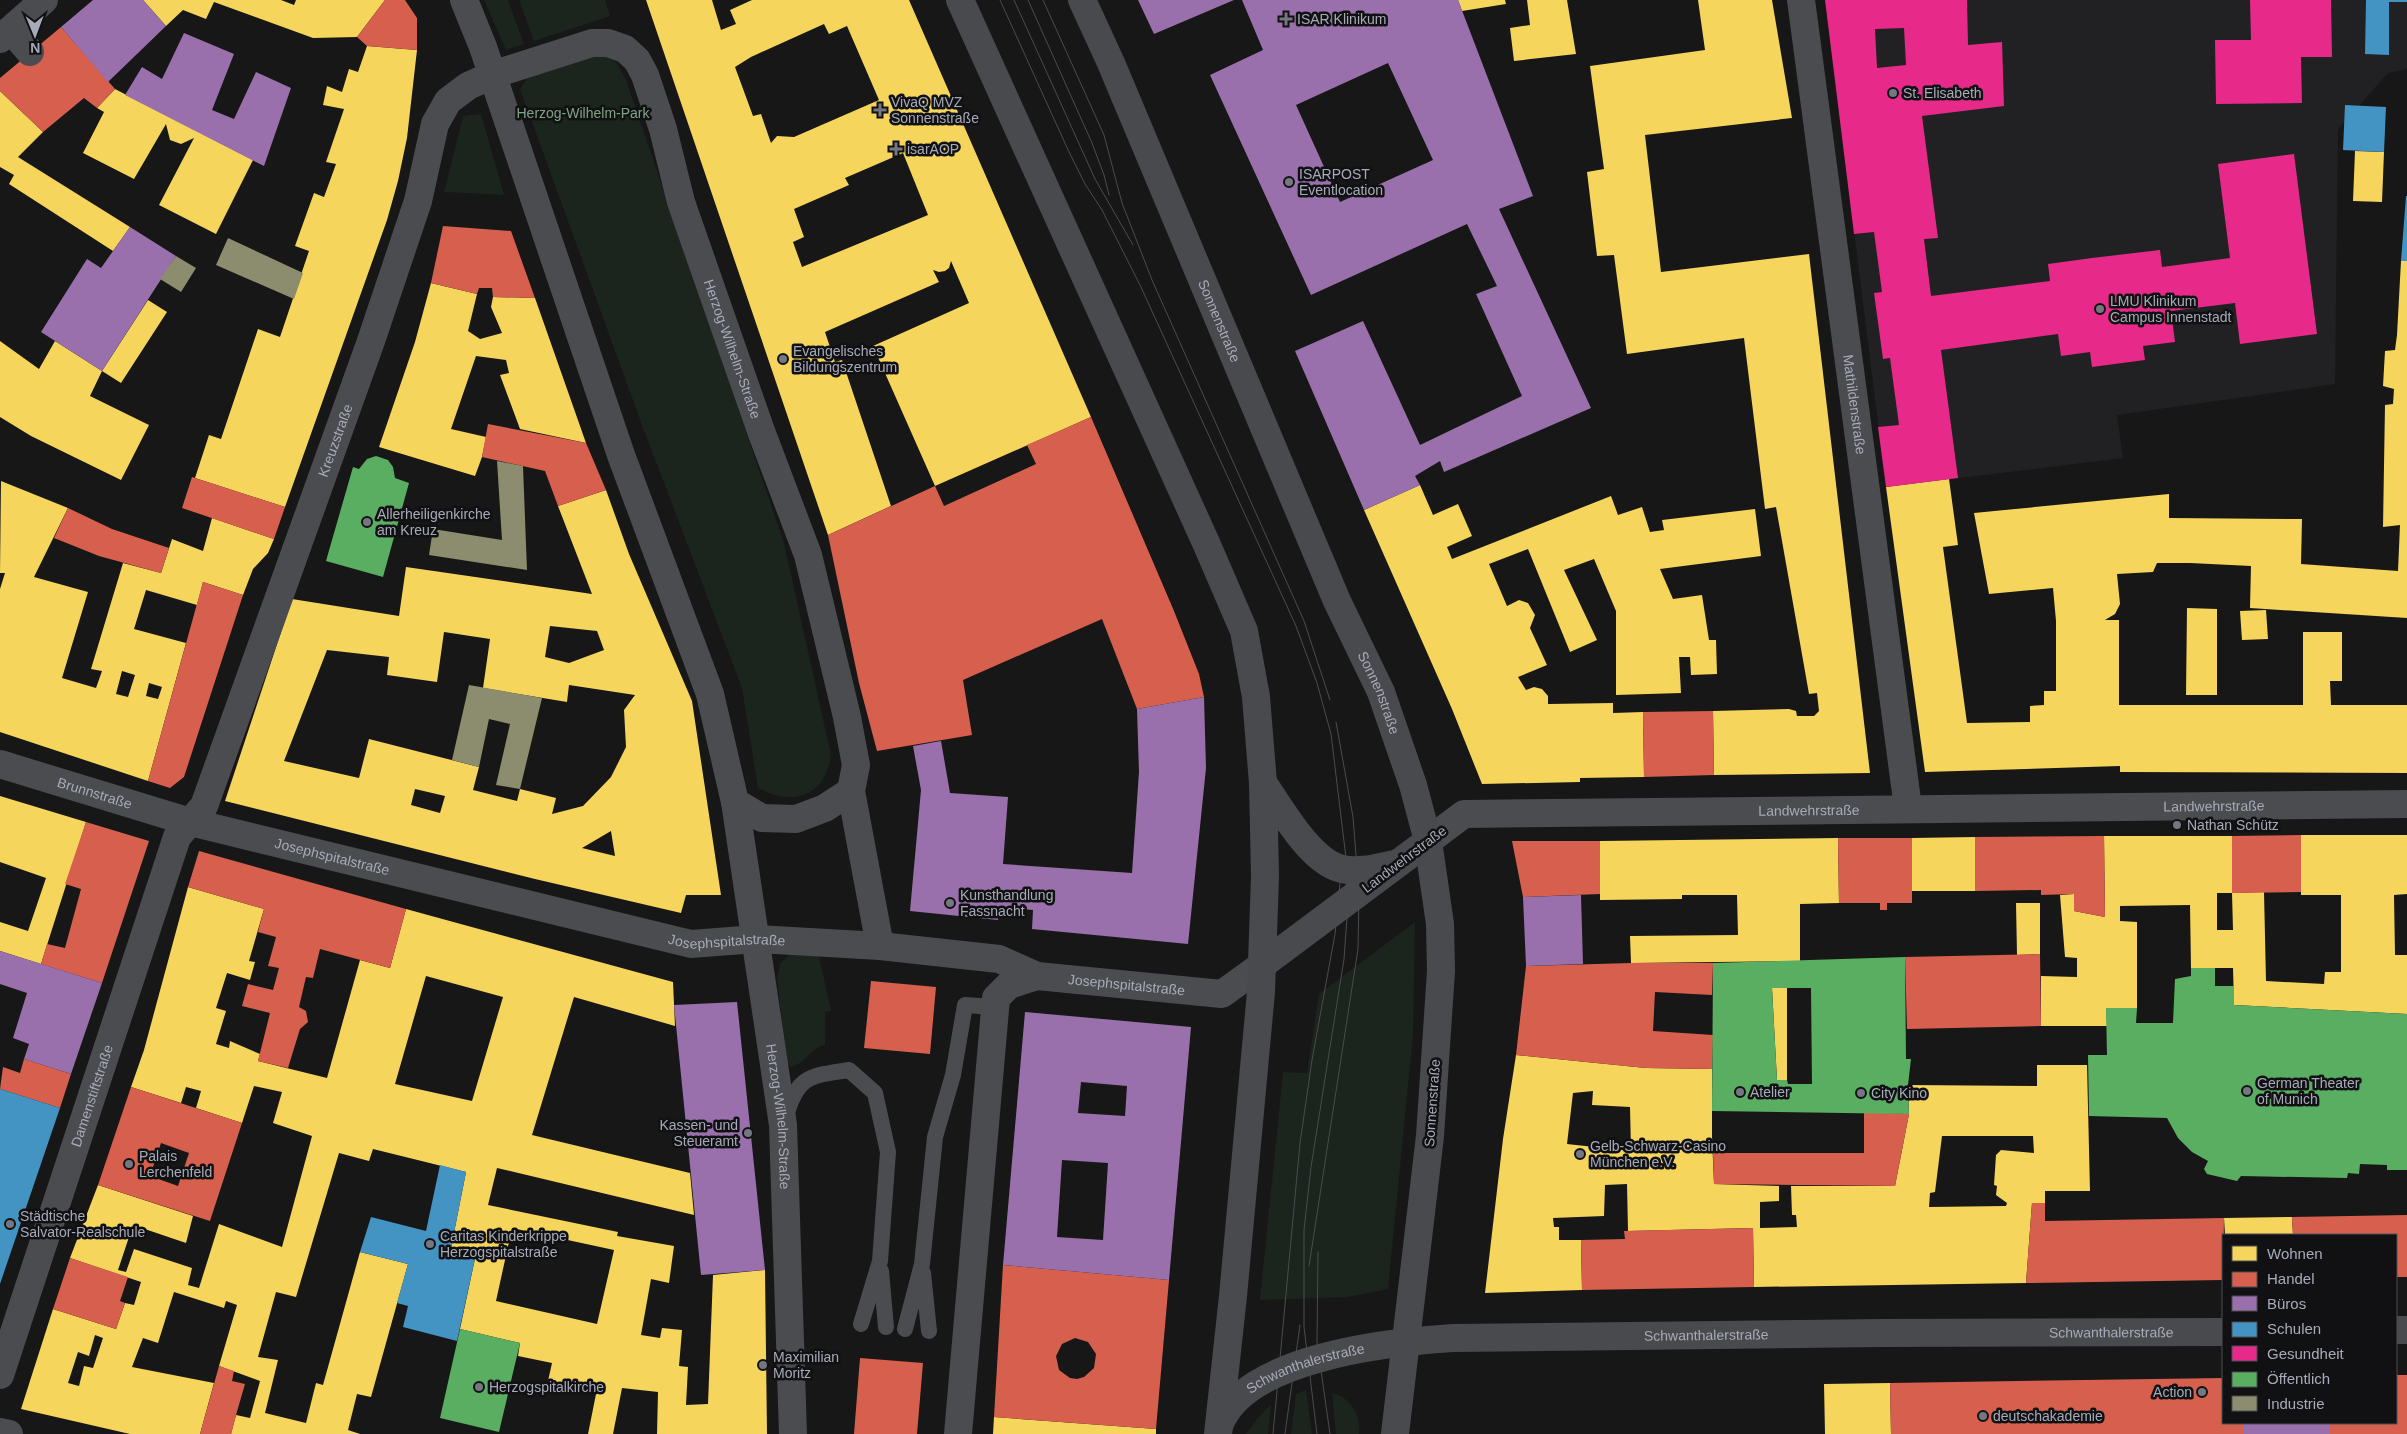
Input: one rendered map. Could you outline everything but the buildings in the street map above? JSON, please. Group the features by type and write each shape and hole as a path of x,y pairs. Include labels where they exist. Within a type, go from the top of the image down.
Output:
{"main road":[{"path":"960,0 1207,544 1244,631 1256,697 1263,783 1265,891 1262,965 1233,1296 1218,1432"},
{"name":"Sonnenstraße","path":"1082,0 1111,63 1337,601 1381,692 1413,784 1428,841 1439,916 1441,971 1430,1136 1396,1434"},
{"path":"1263,783 1309,846 1331,865 1341,869 1353,870 1399,863"},
{"name":"Landwehrstraße","path":"1262,965 1428,841"},
{"name":"Schwanthalerstraße","path":"1218,1432 1224,1414 1238,1398 1248,1389 1278,1372 1319,1359 1406,1341 1453,1338 1773,1334 2222,1332"}],"street":[{"path":"30,52 5,34 44,0"},
{"name":"Herzog-Wilhelm-Straße","path":"464,0 492,75 621,455 710,694 735,802 783,1125 793,1434"},
{"name":"Mathildenstraße","path":"1801,0 1908,808"},
{"name":"Herzog-Wilhelm-Straße","path":"492,75 584,44 599,42 625,49 642,68 663,129 681,202 761,432 808,555 848,717 856,765 851,791 880,946"},
{"name":"Kreuzstraße","path":"190,822 204,806 371,341 418,201 435,124 448,100 468,86 492,75"},
{"name":"Brunnstraße","path":"0,764 190,822"},
{"path":"735,802 762,818 796,819 825,808 851,791"},
{"name":"Landwehrstraße","path":"1428,841 1464,814 2407,804"},
{"name":"Josephspitalstraße","path":"190,822 691,944 756,939 880,946 999,959 1037,976 1222,994 1262,965"},
{"name":"Damenstiftstraße","path":"0,1375 177,836 190,822"},
{"path":"958,1434 996,998 1004,988 1024,978 1037,976"},
{"path":"0,1432 9,1434"}],"lane":[{"path":"904,1329 922,1264 934,1144 953,1075 965,1005 995,1007"},
{"path":"783,1125 792,1095 811,1076 849,1070 875,1093 888,1152 880,1261 886,1327"},
{"path":"861,1324 880,1261"},
{"path":"922,1264 929,1331"}],"shaded area":[{"name":"LMU Klinikum Campus Innenstadt","path":"1825,0 2407,0 2407,69 2388,73 2338,129 2335,384 2117,415 2123,458 1886,487"}],"green space":[{"path":"484,0 508,0 524,44 506,50"},
{"path":"519,0 605,0 610,16 534,41"},
{"name":"Herzog-Wilhelm-Park","path":"604,55 617,63 626,80 784,543 831,755 828,769 822,781 814,789 795,797 783,797 758,788 742,688 642,425 520,89 530,74 585,56"},
{"path":"481,114 504,195 444,192 463,116"},
{"path":"1415,922 1413,1035 1388,1289 1348,1297 1260,1300 1283,1072 1307,1073 1319,994"},
{"path":"789,955 819,956 831,1011 825,1012 825,1045 819,1047 800,1063 792,1067 787,1064 777,978 780,964"},
{"path":"1306,1390 1312,1434 1291,1434 1296,1394"},
{"path":"1332,1393 1345,1399 1353,1408 1358,1420 1359,1434 1336,1434"},
{"path":"1271,1405 1268,1434 1246,1434 1261,1414"}],"tram line":[{"path":"1000,0 1069,152 1085,184 1102,210 1140,285 1296,626 1317,683 1331,734 1346,858 1347,917 1344,959 1311,1167 1304,1230 1304,1327 1317,1434"},
{"path":"1014,0 1095,179 1133,245"},
{"path":"1028,0 1092,143 1109,195"},
{"path":"1043,0 1104,135 1122,203 1152,280 1304,621 1330,700"},
{"path":"1309,1266 1358,949 1359,893 1353,817 1336,722"},
{"path":"1273,1434 1300,1143 1312,1060 1335,934 1340,883"},
{"path":"1318,1252 1317,1342 1330,1434"},
{"path":"1285,1434 1300,1325"}],"place":[{"name":"ISAR Klinikum","path":"1286,19"},
{"name":"St. Elisabeth","path":"1893,93"},
{"name":"VivaQ MVZ Sonnenstraße","path":"880,110"},
{"name":"isarAOP","path":"896,149"},
{"name":"ISARPOST Eventlocation","path":"1289,182"},
{"name":"LMU Klinikum Campus Innenstadt","path":"2100,309"},
{"name":"Evangelisches Bildungszentrum","path":"783,359"},
{"name":"Allerheiligenkirche am Kreuz","path":"367,522"},
{"name":"Nathan Schütz","path":"2177,825"},
{"name":"Kunsthandlung Fassnacht","path":"950,903"},
{"name":"German Theater of Munich","path":"2247,1091"},
{"name":"Atelier","path":"1740,1092"},
{"name":"City Kino","path":"1861,1093"},
{"name":"Kassen- und Steueramt","path":"748,1133"},
{"name":"Gelb-Schwarz-Casino München e.V.","path":"1580,1154"},
{"name":"Palais Lerchenfeld","path":"129,1164"},
{"name":"Städtische Salvator-Realschule","path":"10,1224"},
{"name":"Caritas Kinderkrippe Herzogspitalstraße","path":"430,1244"},
{"name":"Maximilian Moritz","path":"763,1365"},
{"name":"Herzogspitalkirche","path":"479,1387"},
{"name":"Action","path":"2202,1392"},
{"name":"deutschakademie","path":"1983,1416"}]}
